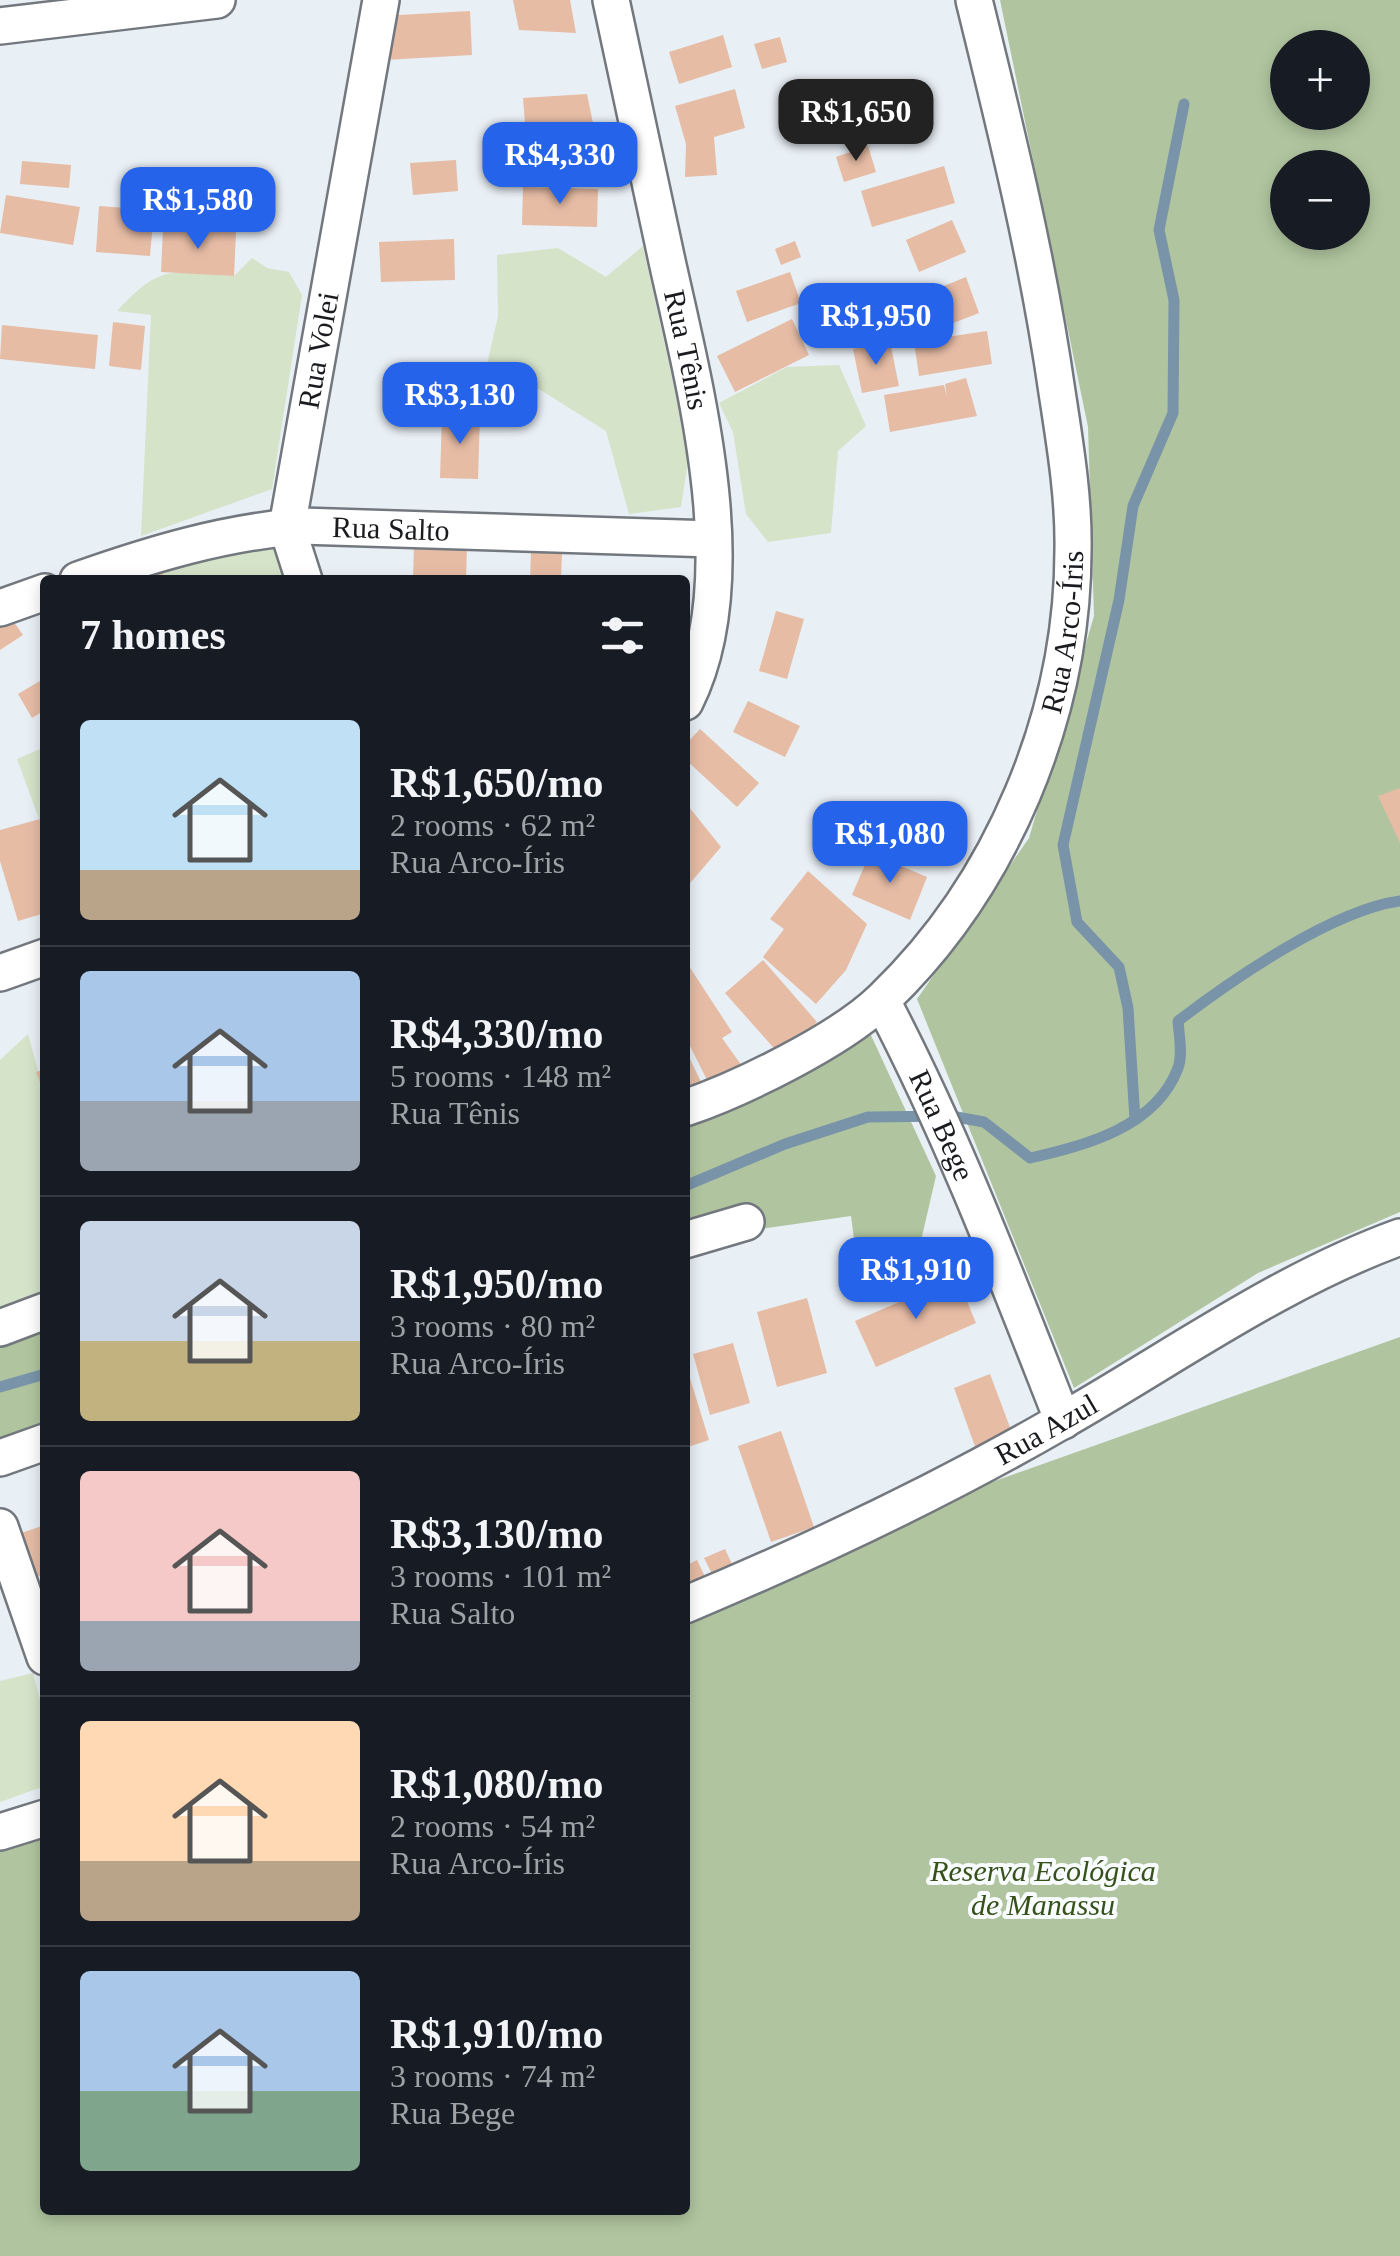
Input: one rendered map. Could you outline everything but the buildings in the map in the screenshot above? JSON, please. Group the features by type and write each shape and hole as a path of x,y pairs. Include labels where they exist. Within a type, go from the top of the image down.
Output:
{"street":[{"path":"0,26 217,0"},
{"name":"Rua Volei","path":"302,575 287,527 381,0"},
{"name":"Rua Tênis","path":"610,0 694,374 713,539 709,617 699,674 690,692"},
{"name":"Rua Arco-Íris","path":"690,1106 782,1067 882,1001 962,906 998,849 1038,753 1051,705 1063,656 1074,551 1063,432 1040,278 974,0"},
{"name":"Rua Salto","path":"92,575 159,551 236,532 287,527 713,539"},
{"path":"0,608 40,594"},
{"path":"0,973 40,959"},
{"name":"Rua Bege","path":"882,1001 928,1092 1062,1421"},
{"path":"690,1239 746,1222"},
{"name":"Rua Azul","path":"690,1603 812,1552 1062,1421 1207,1334 1360,1252 1400,1237"},
{"path":"0,1328 40,1313"},
{"path":"0,1458 40,1444"},
{"path":"0,1527 40,1643"},
{"path":"0,1832 40,1820"}],"green space":[{"path":"1000,0 1400,0 1400,1212 1258,1273 1074,1388 917,999 1029,838 1094,616 1088,427"},
{"path":"643,246 689,455 681,507 629,514 606,431 539,389 483,382 498,316 497,255 558,248 606,277"},
{"path":"252,258 267,268 289,272 302,295 272,489 141,536 151,315 117,311 157,277 181,272 234,276"},
{"path":"839,365 866,426 838,451 831,533 768,542 746,514 733,432 719,403 787,367"},
{"path":"277,538 289,575 163,575 159,564"},
{"path":"40,749 40,821 17,759"},
{"path":"869,1031 936,1176 911,1284 860,1285 851,1216 690,1239 690,1118"},
{"path":"28,1034 40,1078 40,1303 0,1309 0,1060"},
{"path":"40,1331 40,1427 0,1440 0,1345"},
{"name":"Reserva Ecológica de Manassu","path":"1400,1337 1400,2256 0,2256 0,1835 40,1821 40,2215 690,2215 690,1589"},
{"path":"33,1673 40,1699 40,1788 0,1802 0,1681"}],"waterway":[{"path":"1135,1120 1128,1008 1119,967 1077,922 1063,845 1119,600 1133,506 1173,413 1174,300 1159,230 1184,104"},
{"path":"690,1184 785,1144 868,1117 951,1116 984,1122 1030,1158 1095,1140 1136,1119 1168,1088 1179,1063 1178,1021 1255,967 1315,932 1373,907 1400,901"},
{"path":"0,1387 40,1375"}]}
